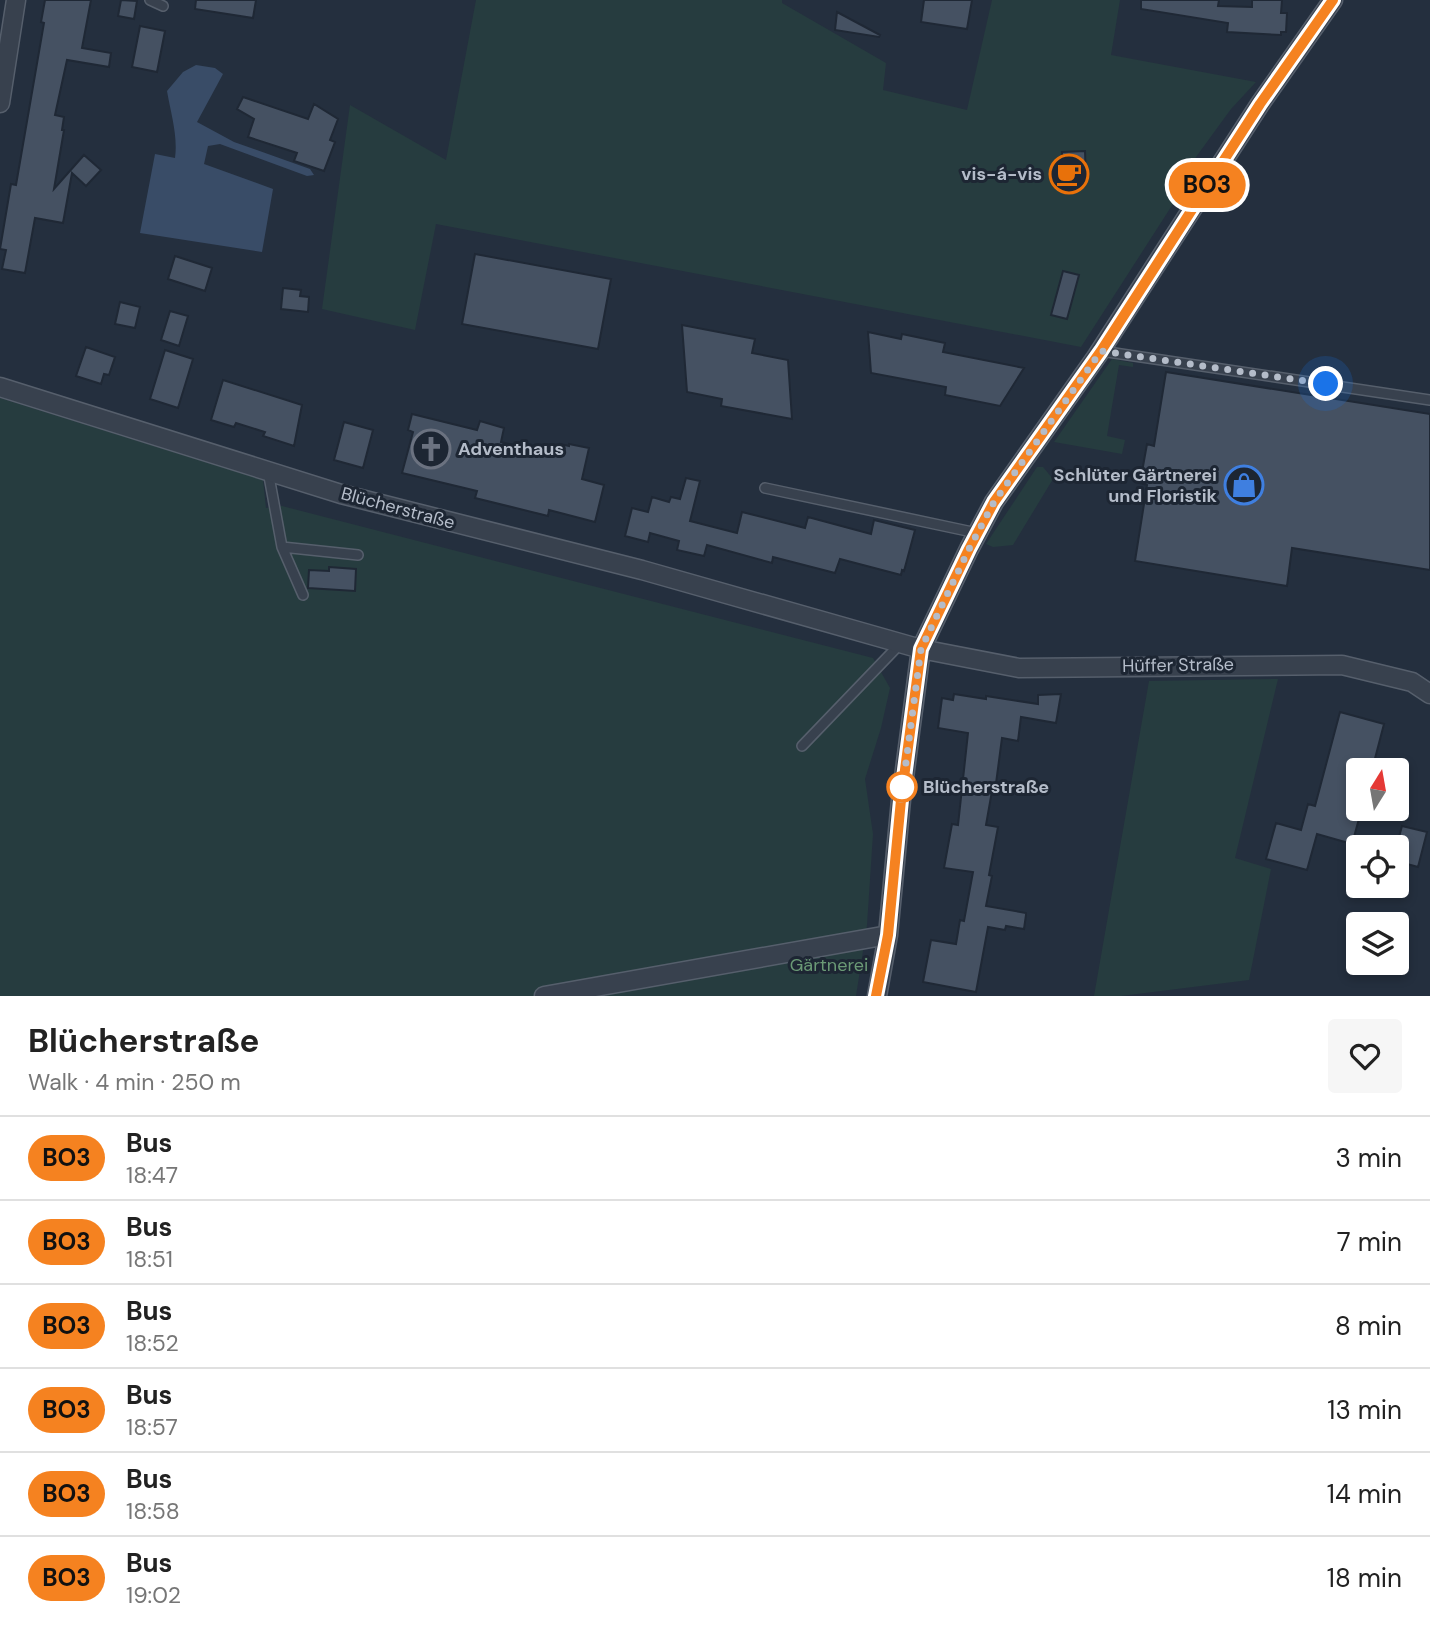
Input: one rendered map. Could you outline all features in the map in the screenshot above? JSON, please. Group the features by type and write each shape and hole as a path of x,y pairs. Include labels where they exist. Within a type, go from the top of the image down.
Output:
{"street":[{"path":"0,103 16,0"},
{"path":"877,996 888,935 901,800 921,649 994,502 1101,351 1260,104 1333,0"},
{"name":"Blücherstraße","path":"0,387 341,494 642,570 921,649"},
{"name":"Hüffer Straße","path":"921,649 1019,668 1342,665 1412,682 1430,694"},
{"path":"544,996 888,935"}],"lane":[{"path":"150,0 163,6"},
{"path":"1101,351 1430,400"},
{"path":"268,471 282,547 303,596"},
{"path":"765,488 977,533"},
{"path":"282,547 358,555"},
{"path":"802,746 900,643"}],"green space":[{"path":"476,0 782,0 782,3 886,63 883,90 967,110 992,0 1120,0 1111,55 1256,82 1231,109 1196,157 1180,193 1081,347 436,224 415,330 322,309 350,105 446,160"},
{"path":"1112,359 1133,363 1133,367 1119,365 1107,436 1125,440 1122,454 1054,442"},
{"name":"Gärtnerei","path":"0,398 263,480 266,508 282,506 873,658 890,688 865,779 873,834 867,925 856,996 0,996"},
{"path":"1037,467 1043,467 1053,479 1013,545 993,547 986,544"},
{"path":"1278,679 1235,858 1271,869 1249,980 1121,996 1094,996 1149,681"}],"water":[{"path":"196,65 215,68 223,74 197,122 234,142 310,169 314,175 307,176 220,144 208,146 204,164 273,189 262,252 140,233 155,154 175,158 175,133 167,91 183,72"}],"building":[{"path":"45,0 91,0 82,48 111,53 109,67 67,60 55,115 64,117 64,130 54,189 84,155 101,170 86,186 72,173 63,223 35,218 25,273 2,269 6,250 0,249 11,184 16,185 44,23 41,22"},
{"path":"121,0 137,1 134,19 118,16"},
{"path":"196,0 256,0 253,18 195,9"},
{"path":"924,0 972,0 967,29 921,22"},
{"path":"1141,0 1219,0 1218,6 1252,7 1252,0 1282,0 1281,13 1287,13 1286,32 1281,32 1281,35 1227,32 1228,23 1141,9"},
{"path":"837,12 880,35 879,37 835,30"},
{"path":"140,26 165,31 157,72 132,67"},
{"path":"243,97 308,119 314,104 338,119 330,140 335,142 324,171 294,161 297,153 248,137 254,119 237,109"},
{"path":"1085,151 1086,179 1063,180 1062,152"},
{"path":"475,254 611,279 598,349 462,324"},
{"path":"175,256 212,268 205,291 168,279"},
{"path":"1063,271 1079,275 1067,319 1051,315"},
{"path":"283,288 301,290 300,296 309,297 308,312 281,309"},
{"path":"120,302 140,307 135,328 115,324"},
{"path":"170,311 188,316 179,346 161,340"},
{"path":"682,325 755,339 752,353 788,360 792,419 721,406 722,399 687,392"},
{"path":"868,332 901,339 902,334 945,343 943,352 1024,368 1000,406 945,395 946,387 871,373"},
{"path":"86,347 115,357 109,375 104,374 101,384 76,376"},
{"path":"165,350 193,359 178,408 150,399"},
{"path":"1166,372 1430,414 1430,570 1292,548 1287,586 1135,561 1147,485 1140,483 1147,444 1154,446"},
{"path":"223,380 302,405 294,446 263,436 265,432 236,423 234,427 211,420"},
{"path":"412,414 477,430 480,421 504,428 501,442 557,456 560,444 589,448 582,479 604,485 595,522 549,510 548,516 475,498 477,491 402,473 413,432 408,430"},
{"path":"344,422 373,430 363,468 334,460"},
{"path":"686,478 700,481 690,521 737,533 742,512 805,528 808,517 871,534 874,520 915,530 904,571 902,570 901,575 840,559 835,573 773,557 772,563 707,545 704,556 677,550 679,541 650,533 648,542 625,536 632,508 648,512 652,497 669,502 671,497 680,499"},
{"path":"329,567 356,569 355,591 308,588 309,570 329,571"},
{"path":"954,694 1038,704 1038,695 1061,694 1056,723 1021,717 1018,741 1002,738 995,791 992,791 986,825 998,827 986,906 1026,915 1024,929 988,927 976,992 923,982 931,940 956,944 960,920 964,921 973,872 944,868 952,824 958,825 968,733 938,728 942,698 953,700"},
{"path":"1340,712 1384,724 1375,758 1346,758 1346,821 1358,821 1354,835 1346,835 1346,842 1317,834 1307,870 1266,859 1276,823 1301,830 1308,804 1315,806"},
{"path":"1402,826 1427,832 1418,867 1409,865 1409,835 1400,835"}],"bus line":[{"name":"BO3","path":"876,996 882,977 888,935 901,800 921,649 994,502 1101,351 1260,104 1333,0"}],"place":[{"name":"vis-á-vis","path":"1069,174"},
{"name":"Adventhaus","path":"431,449"},
{"name":"Schlüter Gärtnerei und Floristik","path":"1244,485"},
{"name":"Blücherstraße","path":"902,787"}],"route":[{"path":"902,787 901,800 921,649 994,502 1101,351 1326,384"}]}
